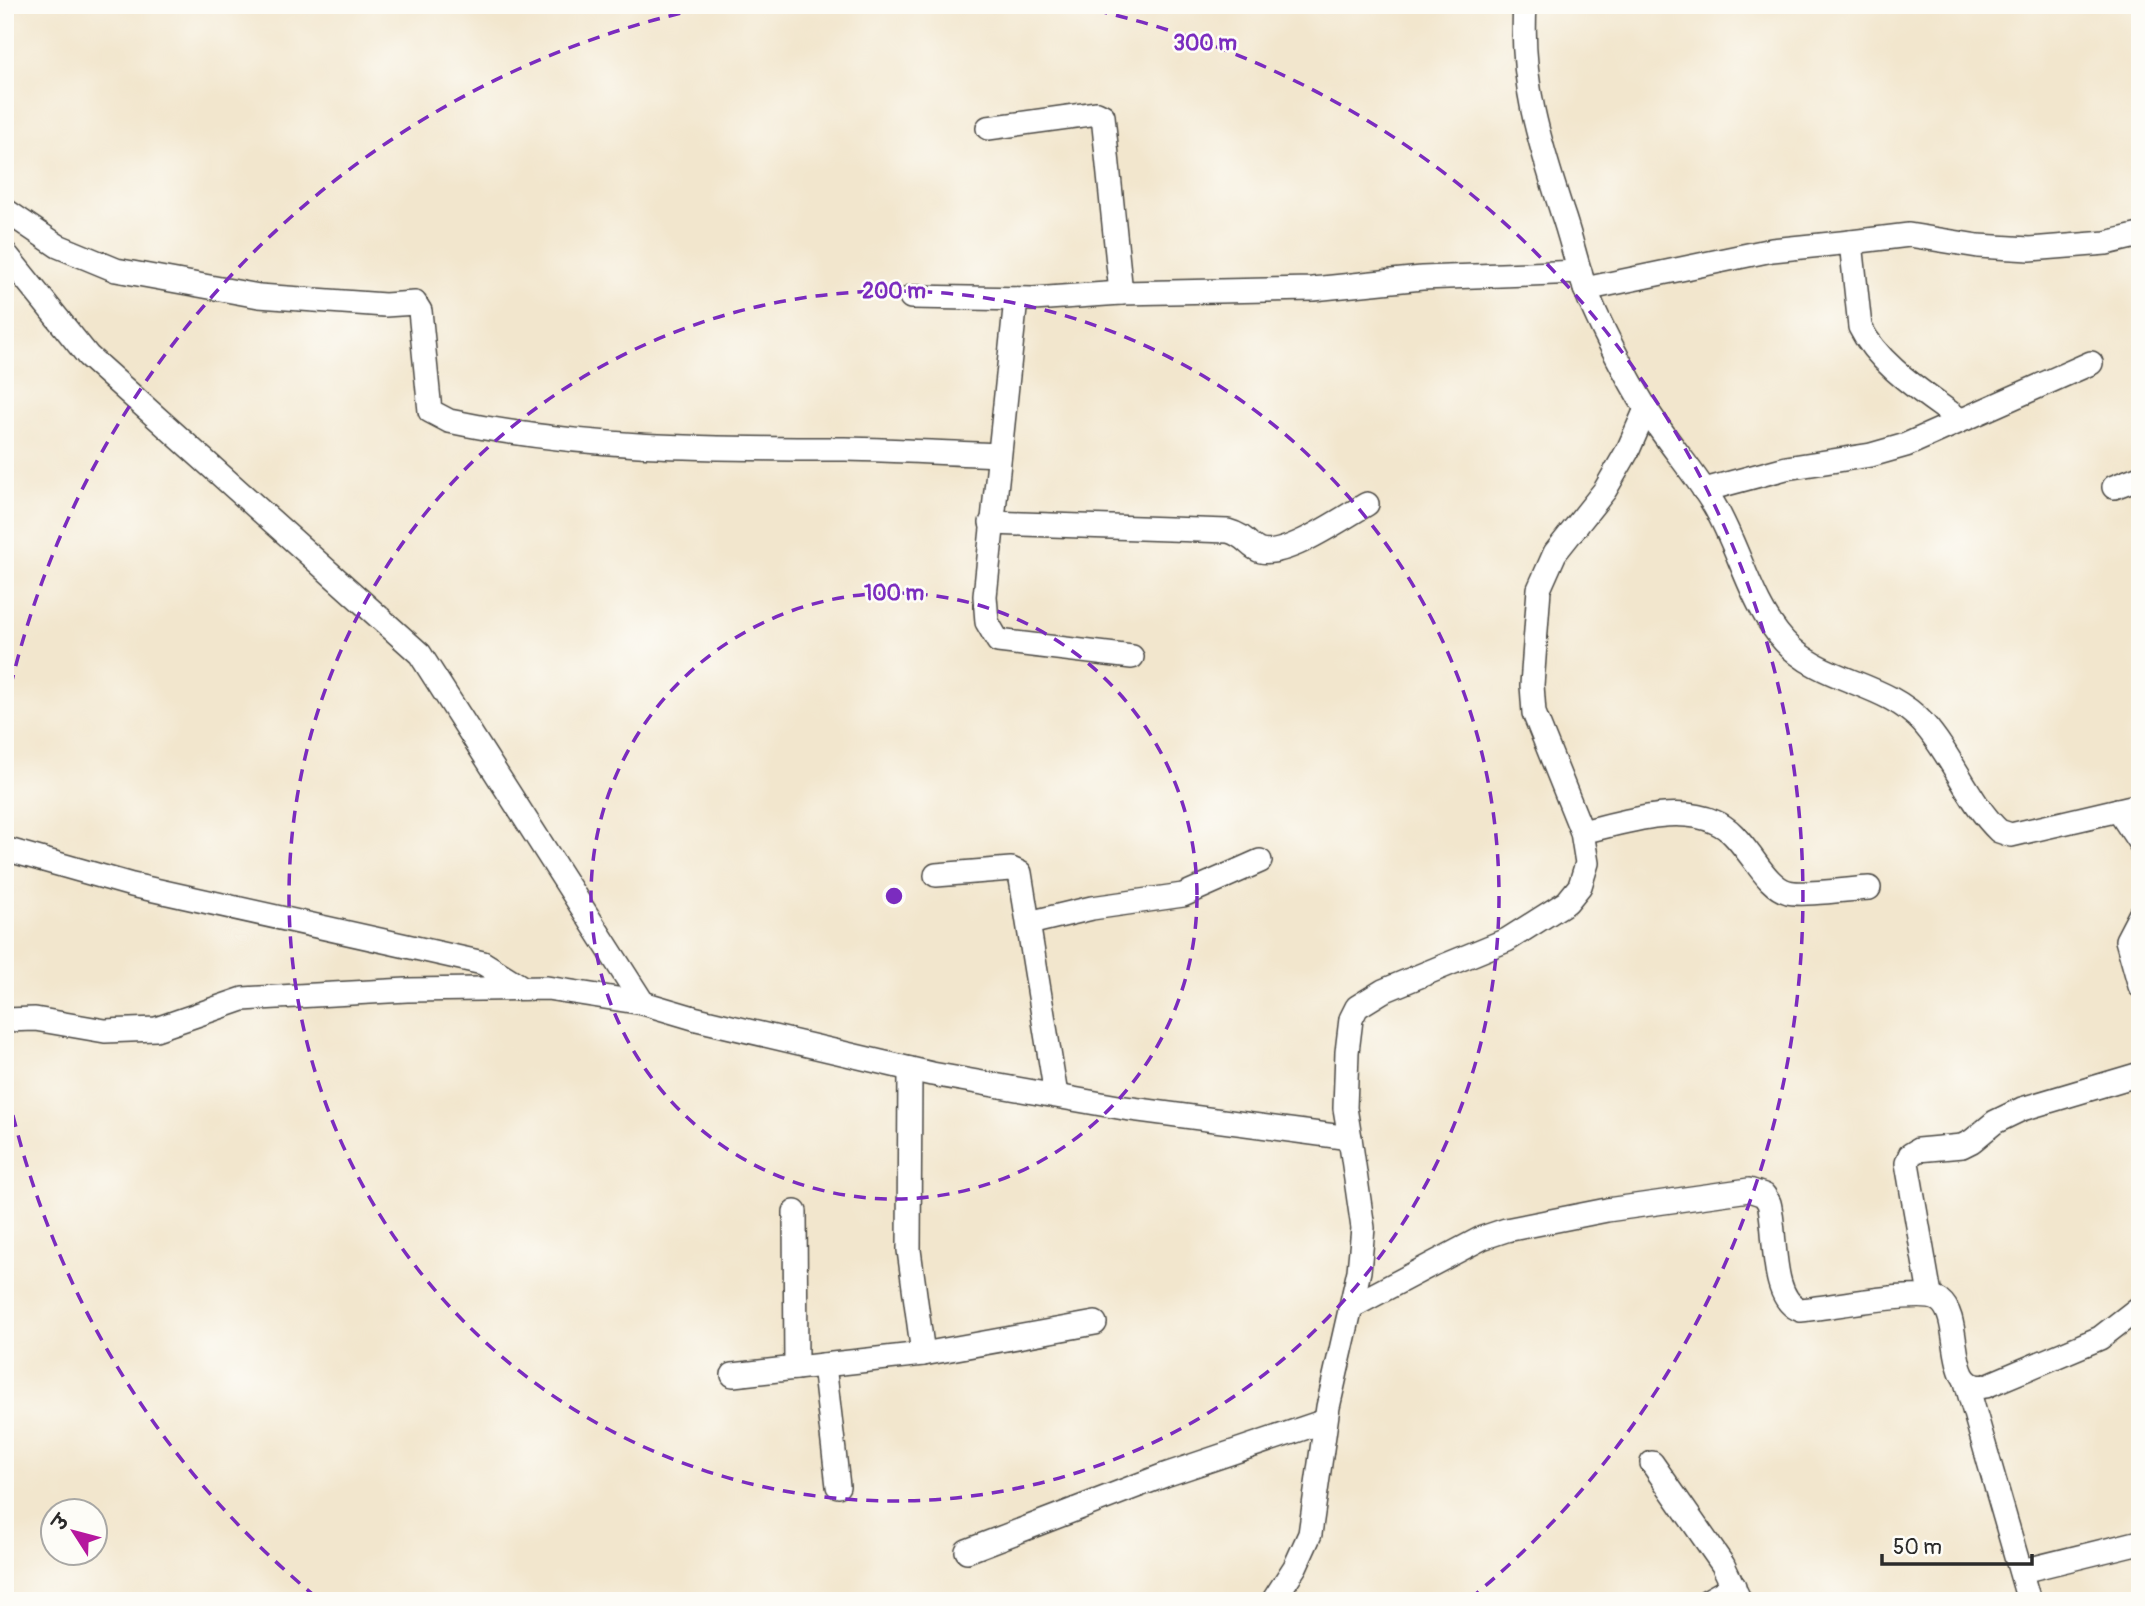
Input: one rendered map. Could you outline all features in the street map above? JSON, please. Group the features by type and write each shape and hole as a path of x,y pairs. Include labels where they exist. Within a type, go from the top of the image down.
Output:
{"street":[{"path":"1525,5 1523,35 1527,76 1541,150 1583,280 1646,409 1715,508 1766,617 1801,658 1820,669 1890,696 1914,713 1938,742 1999,831 2011,835 2129,808 2140,843"},
{"path":"988,128 1097,113 1103,116 1121,293"},
{"path":"5,210 58,246 116,270 259,296 385,305 415,303 420,311 430,411 449,421 607,445 737,451 846,449 998,455"},
{"path":"911,297 1016,299 1121,293 1313,289 1422,278 1583,280 1772,250 1909,235 1978,246 2030,248 2106,243 2140,235"},
{"path":"1851,242 1860,327 1865,339 1917,387 1960,420"},
{"path":"5,253 88,356 420,654 643,1003"},
{"path":"1016,299 991,523 985,596 987,622 991,634 998,641 1132,657"},
{"path":"1704,490 1786,468 1871,455 1906,445 2091,363"},
{"path":"1273,1601 1295,1567 1310,1534 1325,1421 1359,1271 1363,1228 1345,1108 1351,1019 1357,1007 1383,990 1507,940 1567,902 1580,886 1587,863 1582,832 1534,713 1532,685 1539,589 1555,553 1617,470 1646,409"},
{"path":"2114,487 2140,477"},
{"path":"991,523 1228,531 1245,537 1253,547 1266,551 1283,549 1367,504"},
{"path":"1582,832 1645,818 1696,818 1715,821 1734,835 1773,883 1787,892 1869,888"},
{"path":"5,849 132,885 483,963 523,988"},
{"path":"1029,923 1092,908 1184,895 1260,861"},
{"path":"936,875 1016,870 1023,881 1056,1095"},
{"path":"2140,915 2127,940 2140,986"},
{"path":"5,1020 35,1019 105,1031 156,1029 243,999 547,988 643,1003 910,1069 1124,1108 1350,1138"},
{"path":"910,1069 909,1250 923,1354"},
{"path":"1930,1296 1907,1163 1910,1155 1918,1150 1962,1146 2007,1115 2140,1074"},
{"path":"1351,1307 1482,1238 1506,1230 1607,1210 1749,1190 1764,1195 1769,1203 1782,1294 1793,1308 1801,1310 1930,1296 1937,1298 1949,1311 1961,1375 1966,1382 2029,1601"},
{"path":"795,1212 796,1368"},
{"path":"1966,1382 1979,1387 1986,1385 2100,1338 2140,1307"},
{"path":"733,1375 923,1354 1095,1323"},
{"path":"824,1365 838,1486"},
{"path":"967,1551 1165,1475 1325,1421"},
{"path":"1652,1463 1723,1565 1737,1593 1707,1601"},
{"path":"2022,1571 2140,1542"}]}
